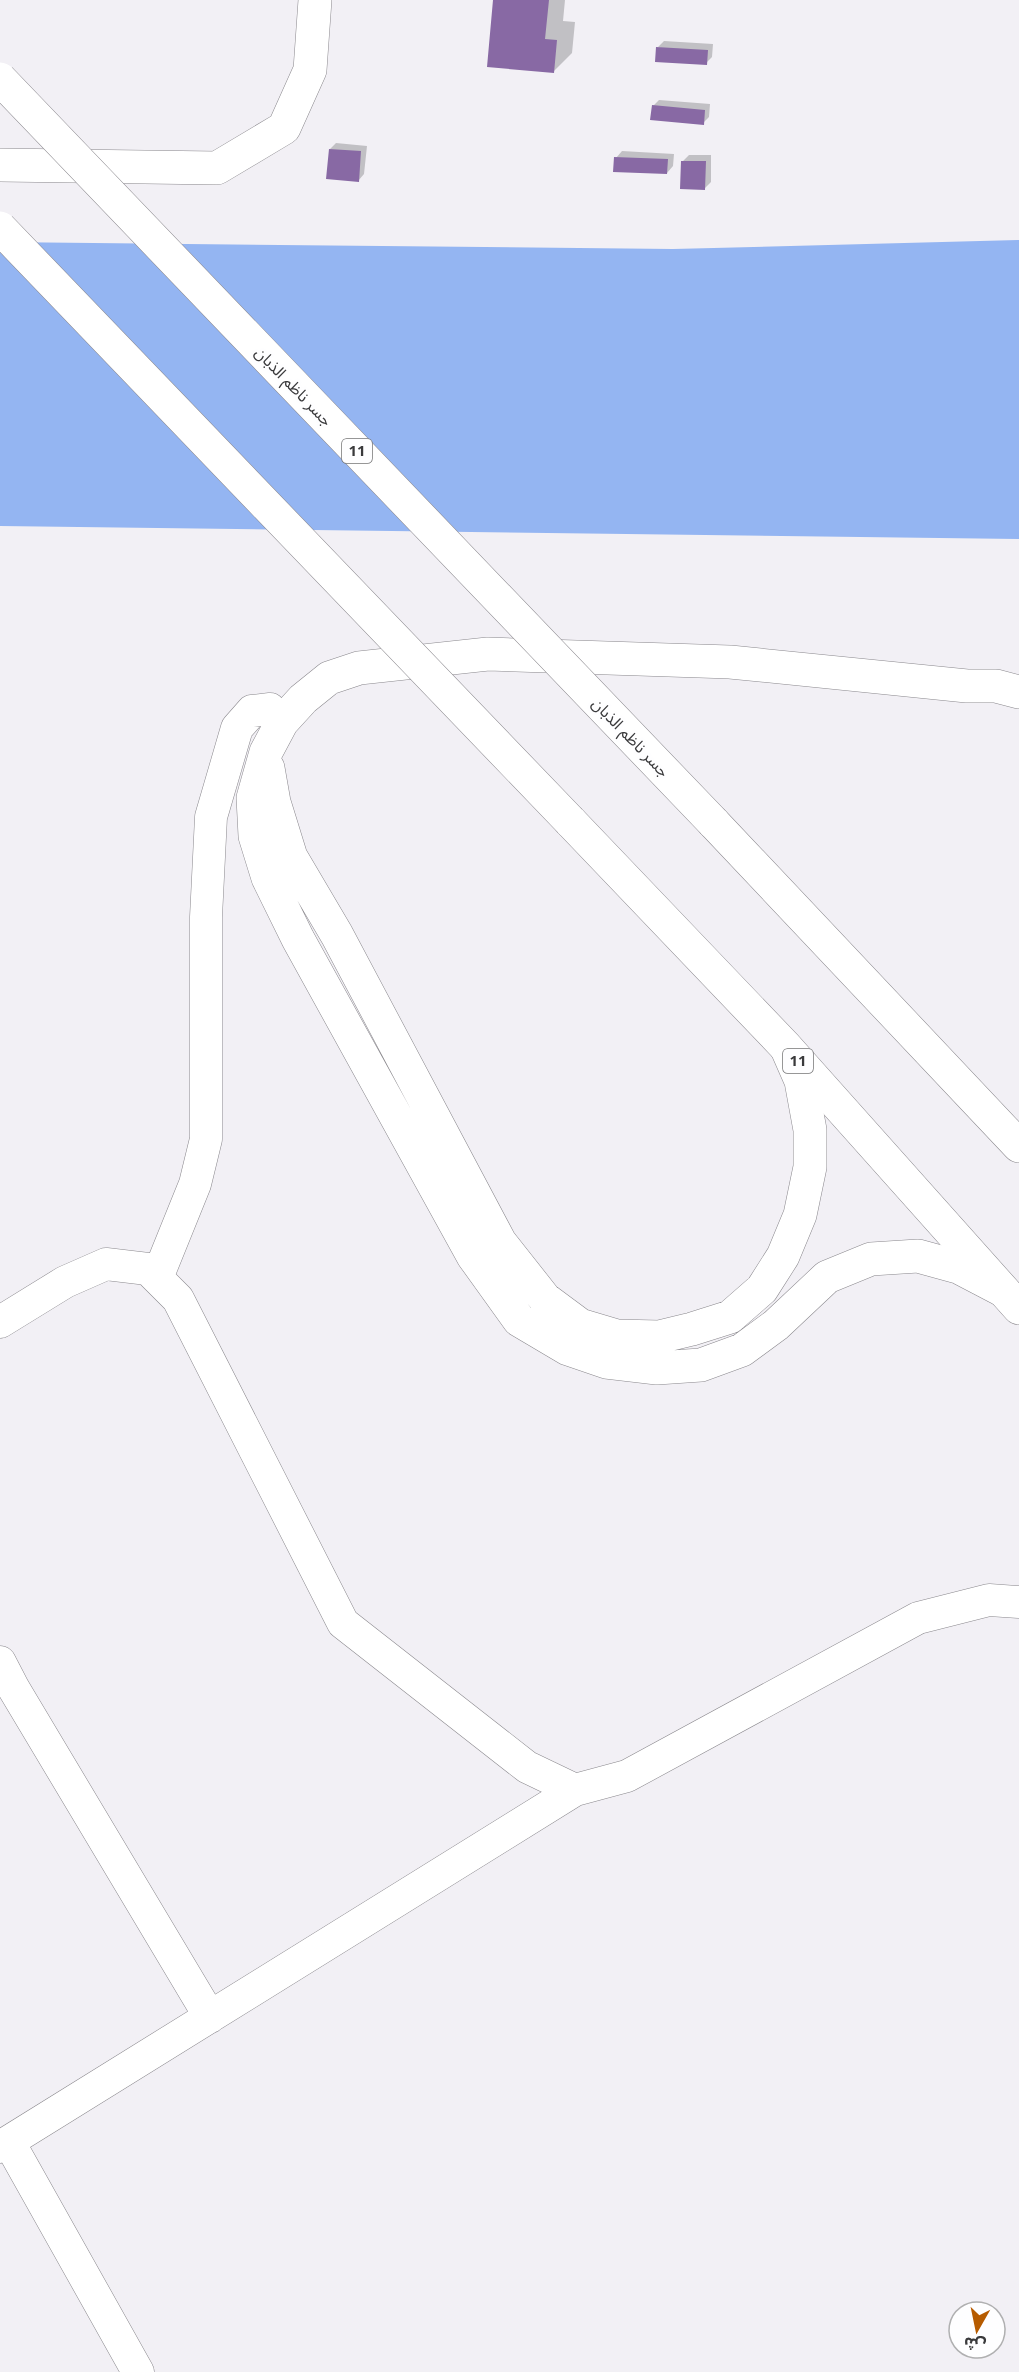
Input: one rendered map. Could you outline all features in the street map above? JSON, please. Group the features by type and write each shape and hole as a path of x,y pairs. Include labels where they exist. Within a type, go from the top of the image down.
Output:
{"main road":[{"path":"0,165 217,168 284,128 310,70 315,0"},
{"name":"جسر ناظم الذبان","path":"0,79 713,822 1019,1146"},
{"name":"11","path":"0,228 786,1047 1011,1300"},
{"path":"1011,689 730,662 488,654 359,668 329,678 303,699 282,722 266,752 253,798 255,836 268,878 298,939 472,1256 519,1320 568,1349 606,1362 657,1368 701,1365 742,1350 777,1325 826,1277 871,1259 918,1256 958,1267 1011,1300"},
{"path":"266,752 274,802 291,857 337,935 500,1242 545,1299 580,1325 617,1336 659,1337 730,1317 762,1289 783,1256 800,1215 810,1167 810,1130 801,1082 786,1047"}],"street":[{"path":"157,1278 195,1184 206,1139 206,917 211,817 237,728 252,711 270,709 282,722"},
{"path":"0,1322 65,1282 106,1263 148,1269 178,1299 344,1623 527,1767 575,1790"},
{"path":"138,2372 5,2145 575,1790 627,1776 918,1618 989,1600 1019,1602"},
{"path":"4,1682 210,2017"}],"water":[{"path":"1019,240 1019,539 0,526 0,242 673,249"}],"building":[{"path":"493,0 549,0 545,39 557,40 554,73 487,67"},
{"path":"656,47 708,50 707,65 655,62"},
{"path":"652,105 705,110 704,125 650,120"},
{"path":"329,149 361,151 359,182 326,179"},
{"path":"614,157 668,159 667,174 613,172"},
{"path":"681,161 706,161 705,190 680,189"}]}
